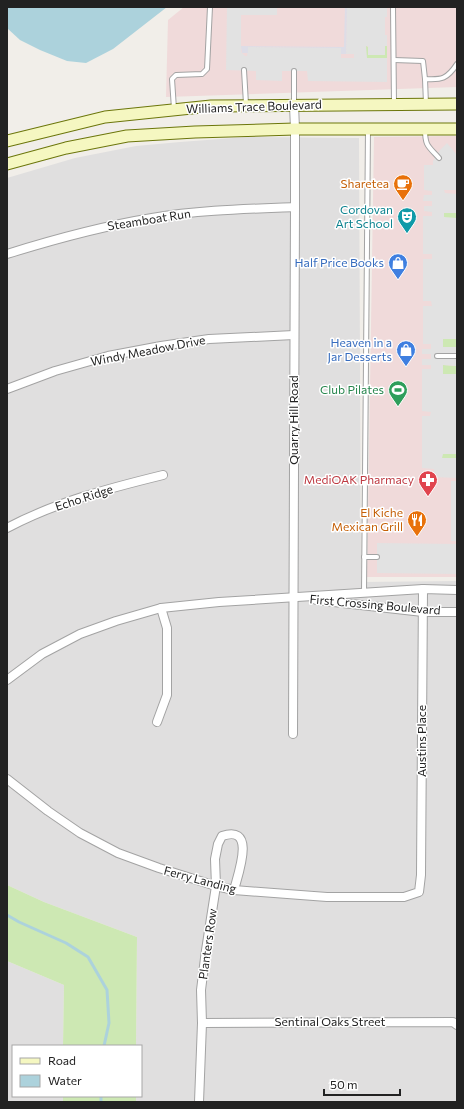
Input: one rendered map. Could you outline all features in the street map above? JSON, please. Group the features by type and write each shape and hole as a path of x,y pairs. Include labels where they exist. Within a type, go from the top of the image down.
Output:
{"main road":[{"name":"Williams Trace Boulevard","path":"7,141 105,117 211,106 457,104"},
{"name":"Williams Trace Boulevard","path":"7,164 66,148 127,136 295,129 457,129"}],"street":[{"name":"Quarry Hill Road","path":"293,734 294,105"},
{"name":"Steamboat Run","path":"7,254 52,240 96,229 153,218 204,212 295,207"},
{"name":"Windy Meadow Drive","path":"7,389 55,371 123,353 209,339 294,335"},
{"name":"Echo Ridge","path":"7,528 25,518 71,500 163,475"},
{"name":"First Crossing Boulevard","path":"7,680 42,654 80,634 116,621 161,608 219,602 423,589 457,590"},
{"name":"Austins Place","path":"419,892 421,875 423,589"},
{"name":"First Crossing Boulevard","path":"293,598 423,612 457,612"},
{"path":"157,722 167,695 167,628 161,608"},
{"name":"Ferry Landing","path":"7,778 54,815 80,833 118,853 158,868 216,886 234,890 327,896 404,896 419,892"},
{"name":"Planters Row","path":"199,1102 202,1023 201,990 216,886 215,859 218,844 222,836 229,834 236,835 240,838 243,846 234,890"},
{"name":"Sentinal Oaks Street","path":"202,1023 453,1022 457,1025"}],"lane":[{"path":"174,110 172,79 176,75 202,74 207,69 210,7"},
{"path":"393,7 394,104"},
{"path":"394,60 423,61 426,104"},
{"path":"425,79 440,80 451,73 457,64"},
{"path":"244,70 246,106"},
{"path":"294,71 294,105"},
{"path":"364,593 368,128"},
{"path":"425,129 425,140 427,145 438,158"},
{"path":"437,356 457,356"},
{"path":"364,557 377,558"}],"shaded area":[{"path":"184,7 457,7 457,87 166,97 168,20"},
{"path":"227,7 277,7 277,15 241,15 241,52 245,56 247,56 248,47 341,48 341,58 354,58 354,54 346,54 347,7 387,7 387,17 385,17 385,35 387,35 387,46 385,46 385,55 368,55 368,46 366,46 367,58 387,58 387,82 308,81 307,71 282,71 282,81 256,80 256,71 226,70"},
{"path":"345,7 347,7 346,54 341,54 341,48 248,47 248,53 242,53 241,46 344,47"},
{"path":"457,136 457,577 367,577 374,137"},
{"path":"247,137 359,138 361,582 457,581 457,1102 136,1102 136,1097 142,1097 142,1045 136,1045 137,937 44,902 7,885 7,178 75,158 136,146"},
{"path":"447,143 457,155 457,190 444,190 445,193 457,194 457,213 444,213 444,217 457,218 457,339 443,339 443,347 457,347 457,366 443,365 443,374 457,374 457,454 443,454 442,458 457,458 457,478 434,477 434,469 422,468 422,416 430,416 431,412 422,411 422,369 431,369 431,365 422,365 422,359 431,359 431,354 422,354 422,349 431,349 431,344 423,344 423,306 432,306 431,301 423,301 423,259 432,259 432,254 423,254 423,216 432,216 432,212 424,211 424,206 432,206 432,201 423,201 424,195 432,195 432,191 424,190 424,165 433,165 433,161 440,150"},
{"path":"451,481 457,481 457,541 451,541"},
{"path":"377,543 456,544 456,574 377,573"},
{"path":"7,961 64,985 63,1045 12,1045 12,1097 63,1097 63,1102 7,1102"}],"green space":[{"path":"366,46 384,55 385,46 387,46 387,58 366,58"},
{"path":"444,213 457,213 457,218 444,218"},
{"path":"443,339 457,339 457,347 443,347"},
{"path":"443,365 457,366 457,374 443,374"},
{"path":"442,454 457,454 457,458 442,458"},
{"path":"7,885 44,902 137,937 136,1045 63,1045 64,985 7,961"},
{"path":"63,1097 136,1097 136,1102 63,1102"}],"water":[{"path":"7,7 167,7 113,49 86,63 67,61 20,40 7,28"}],"waterway":[{"path":"7,915 66,943 88,957 107,990 109,1023 104,1045"},
{"path":"101,1097 101,1102"}],"place":[{"name":"Sharetea","path":"403,201"},
{"name":"Cordovan Art School","path":"407,234"},
{"name":"Half Price Books","path":"398,280"},
{"name":"Heaven in a Jar Desserts","path":"406,367"},
{"name":"Club Pilates","path":"398,407"},
{"name":"MediOAK Pharmacy","path":"428,497"},
{"name":"El Kiche Mexican Grill","path":"417,537"}]}
